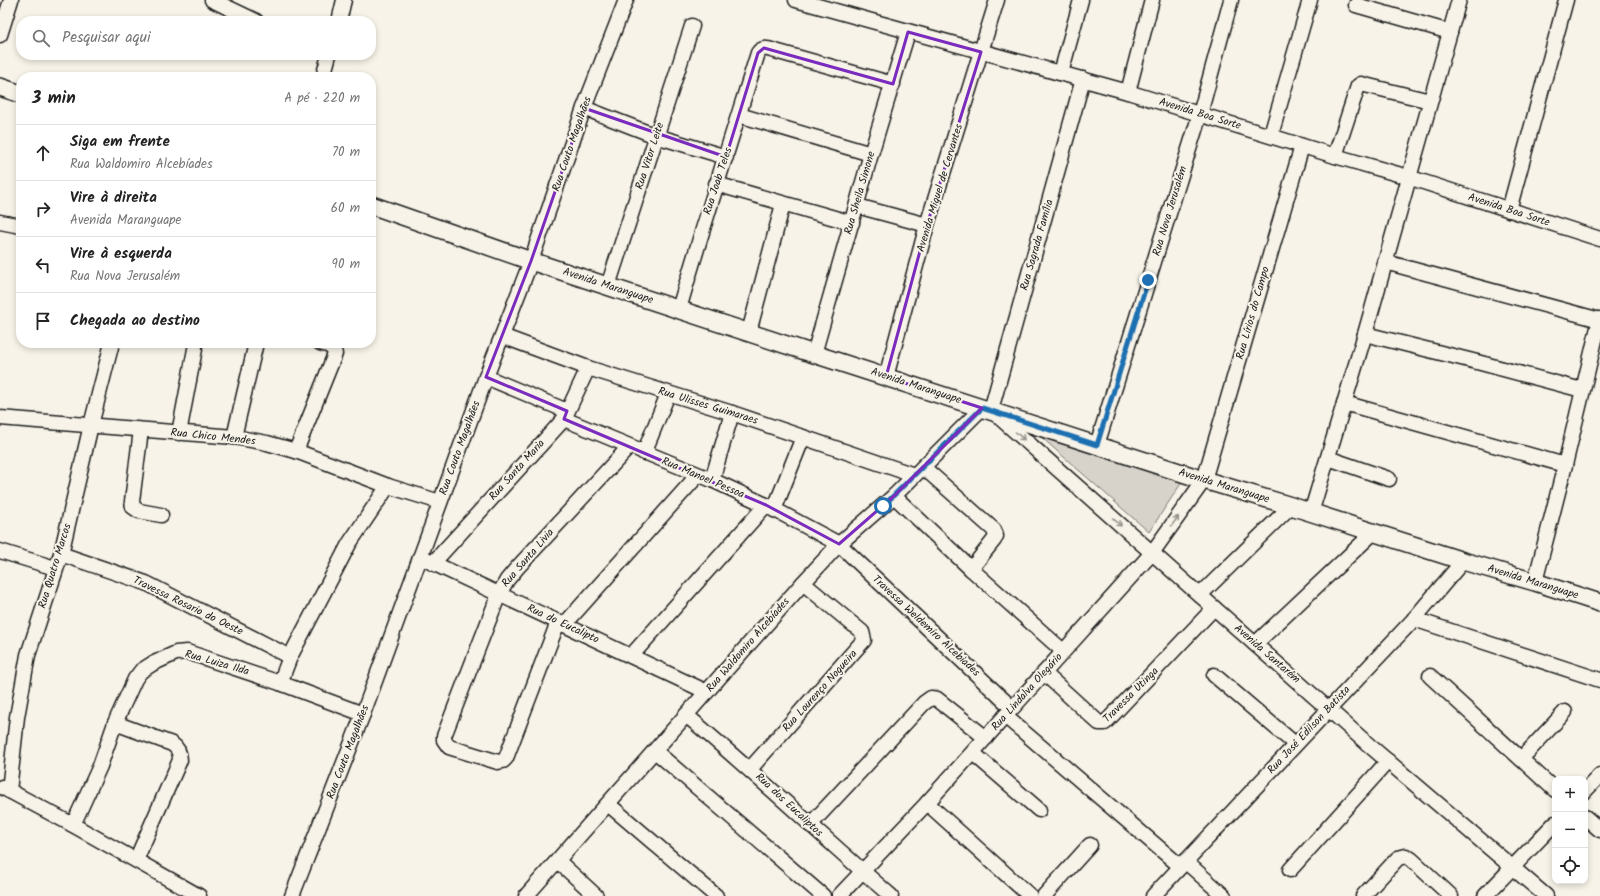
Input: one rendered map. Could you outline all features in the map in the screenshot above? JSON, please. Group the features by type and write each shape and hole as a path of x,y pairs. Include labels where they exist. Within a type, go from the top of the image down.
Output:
{"main road":[{"path":"0,88 16,93"},
{"name":"Avenida Maranguape","path":"376,207 531,261 814,354 1204,480 1600,603"}],"street":[{"path":"0,35 11,0"},
{"path":"212,0 246,16"},
{"path":"340,16 343,0"},
{"name":"Rua Couto Magalhães","path":"292,896 363,714 486,377 531,261 584,108 626,0"},
{"name":"Avenida Boa Sorte","path":"796,0 1128,92 1408,177 1600,239"},
{"name":"Avenida Miguel de Cervantes","path":"886,377 927,225 997,0"},
{"path":"1061,73 1081,0"},
{"path":"1128,92 1152,0"},
{"name":"Rua Nova Jerusalém","path":"1097,445 1200,114 1231,0"},
{"path":"1271,135 1310,0"},
{"path":"1311,513 1365,334 1459,0"},
{"path":"1509,210 1566,0"},
{"path":"1356,5 1450,32"},
{"name":"Rua Vitor Leite","path":"608,286 692,26"},
{"name":"Rua Sheila Simone","path":"814,354 871,154 908,32"},
{"name":"Rua Joab Teles","path":"679,309 716,184 726,157 758,53 764,48 893,84"},
{"path":"323,72 327,60"},
{"name":"Rua Sagrada Família","path":"986,409 1083,79"},
{"path":"1335,156 1358,86 1361,84 1430,100"},
{"path":"584,108 656,136 726,157"},
{"path":"739,114 871,154"},
{"name":"Rua Lírios do Campo","path":"1204,480 1302,146"},
{"path":"716,184 852,223"},
{"path":"749,332 783,204"},
{"path":"857,206 927,225"},
{"path":"0,222 16,225"},
{"path":"1385,262 1600,319 1565,465 1534,582"},
{"path":"1365,334 1582,390"},
{"name":"Rua Ulisses Guimaraes","path":"502,336 588,368 668,394 732,413 803,437 918,471"},
{"name":"Rua Quatro Marcos","path":"4,789 28,655 55,568 61,554 111,348"},
{"path":"179,433 195,348"},
{"path":"234,437 255,348"},
{"path":"296,451 335,354 333,348"},
{"name":"Rua Santa Maria","path":"433,563 566,415 588,368"},
{"name":"Rua Manoel Pessoa","path":"486,377 629,447 712,480 770,507 839,544"},
{"path":"644,453 668,394"},
{"path":"1344,403 1565,465"},
{"name":"Rua Waldomiro Alcebíades","path":"526,896 839,544 894,496 918,471 986,409"},
{"name":"Avenida Santarém","path":"986,409 1388,761 1513,866 1546,896"},
{"path":"712,480 732,413"},
{"name":"Rua Chico Mendes","path":"0,418 234,437 267,443 296,451 388,486 440,502"},
{"path":"141,430 132,501 133,507 139,512 161,515"},
{"path":"631,656 770,507 803,437"},
{"name":"Rua Santa Livia","path":"561,623 504,761 498,762 449,747 444,740 444,736 499,594 507,580 629,447"},
{"path":"1328,458 1389,479"},
{"path":"918,471 994,530 996,536 994,540 971,569"},
{"path":"561,623 698,475"},
{"name":"Rua Lindalva Olegário","path":"839,896 864,872 927,804 1152,553 1204,480"},
{"path":"280,683 290,657 349,544 388,486"},
{"path":"894,496 971,569 1063,651"},
{"path":"1200,595 1291,506"},
{"path":"1255,644 1373,533"},
{"name":"Travessa Weldemiro Alcebiades","path":"839,544 1009,712 1182,863 1224,896"},
{"path":"0,551 55,568"},
{"name":"Travessa Rosario do Oeste","path":"61,554 146,583 290,657"},
{"name":"Rua do Eucalipto","path":"420,557 707,692"},
{"name":"Rua José Edilson Batista","path":"1153,896 1182,863 1414,619 1463,561"},
{"name":"Rua Lourenço Nogueira","path":"750,769 864,640 862,632 803,583"},
{"name":"Travessa Utinga","path":"1044,673 1099,723 1105,723 1214,608"},
{"path":"1414,619 1600,680"},
{"name":"Rua Luiza Ilda","path":"74,825 100,766 115,724 135,679 141,671 152,664 176,653 187,652 280,683 363,714"},
{"path":"1214,676 1295,744"},
{"path":"1430,676 1552,787"},
{"path":"810,825 924,703 931,698 937,699 986,738"},
{"path":"1521,759 1565,712"},
{"name":"Rua dos Eucaliptos","path":"686,715 750,769 810,825 891,896"},
{"path":"115,724 172,744 179,750 180,754 180,760 136,860"},
{"path":"655,751 824,896"},
{"path":"973,753 1039,810"},
{"path":"1290,870 1388,761"},
{"path":"1588,788 1600,775"},
{"path":"4,789 74,825 198,896"},
{"path":"608,804 716,896"},
{"path":"927,804 1030,896"},
{"path":"1588,820 1600,830"},
{"path":"1485,896 1552,825"},
{"path":"1044,896 1090,845"},
{"path":"1362,896 1398,858 1406,856 1451,896"},
{"path":"558,861 596,896"}],"highlighted area":[{"path":"908,32 981,52 927,225 886,377 982,408 894,496 839,544 766,505 564,419 567,411 486,377 531,261 584,108 726,157 758,53 764,48 893,84"}],"shaded area":[{"path":"1040,436 1182,482 1149,532"}],"route":[{"path":"883,506 982,408 1097,445 1148,280"}]}
